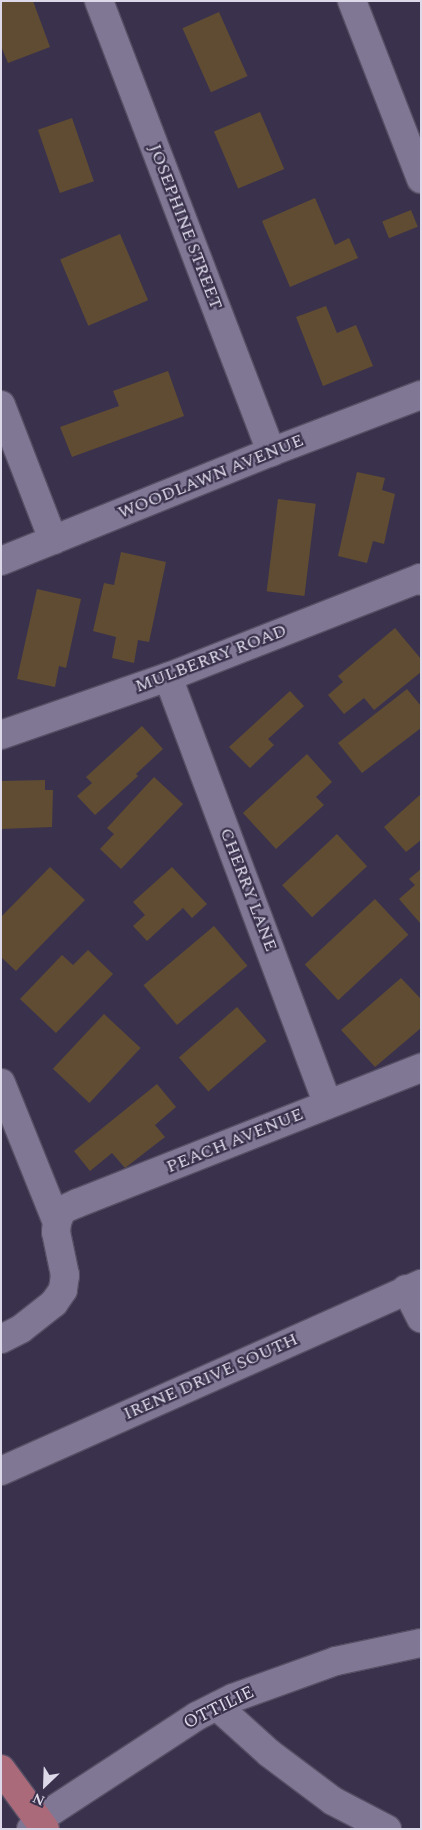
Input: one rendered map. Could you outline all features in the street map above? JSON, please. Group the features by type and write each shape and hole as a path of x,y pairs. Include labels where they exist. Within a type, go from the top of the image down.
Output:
{"main road":[{"path":"1,1770 38,1826"}],"street":[{"name":"JOSEPHINE STREET","path":"99,1 271,452"},
{"path":"352,1 421,179"},
{"name":"WOODLAWN AVENUE","path":"1,561 271,452 421,395"},
{"path":"1,405 54,540"},
{"name":"MULBERRY ROAD","path":"1,735 168,677 420,579"},
{"name":"CHERRY LANE","path":"168,677 328,1104"},
{"name":"PEACH AVENUE","path":"57,1222 62,1210 78,1203 421,1068"},
{"path":"1,1083 57,1222 56,1232 65,1275 63,1290 54,1304 21,1329 1,1340"},
{"path":"413,1287 421,1318"},
{"name":"IRENE DRIVE SOUTH","path":"1,1471 413,1287"},
{"name":"OTTILIE","path":"38,1826 197,1716 233,1698 336,1660 421,1644"},
{"path":"217,1706 269,1753 333,1801 387,1829"}],"building":[{"path":"1,1 33,1 50,47 8,63 1,46"},
{"path":"219,12 247,76 211,92 182,28"},
{"path":"260,112 284,169 238,189 214,132"},
{"path":"72,118 94,181 60,193 38,130"},
{"path":"315,198 335,245 349,238 358,258 290,287 262,221"},
{"path":"411,210 418,227 389,238 382,222"},
{"path":"120,234 148,300 88,326 60,259"},
{"path":"326,306 337,333 356,325 373,366 323,386 296,317"},
{"path":"168,371 184,416 72,457 60,427 119,406 113,391"},
{"path":"357,472 385,478 382,490 395,494 384,544 373,541 367,563 338,556"},
{"path":"278,499 316,504 304,596 267,591"},
{"path":"121,552 166,562 149,642 138,640 134,663 112,658 116,637 93,631 104,583 114,585"},
{"path":"37,589 81,599 66,668 59,666 55,687 17,679"},
{"path":"395,628 421,659 421,672 374,710 364,698 344,714 328,695 343,682 338,676"},
{"path":"407,689 421,706 421,728 362,773 338,743"},
{"path":"290,691 304,706 268,739 274,745 250,768 229,747"},
{"path":"142,726 163,749 136,774 138,776 95,815 77,796 92,783 86,777"},
{"path":"307,754 332,782 316,797 324,805 276,849 243,813"},
{"path":"154,777 183,804 121,869 100,849 114,834 107,828"},
{"path":"45,780 45,790 53,790 52,827 1,829 1,781"},
{"path":"421,794 421,840 406,852 384,827"},
{"path":"337,834 367,866 312,917 282,885"},
{"path":"50,867 85,900 16,971 1,957 1,917"},
{"path":"172,867 207,904 192,918 183,908 147,941 133,926 145,915 133,902"},
{"path":"421,869 421,924 399,899 415,885 409,879"},
{"path":"375,899 408,935 338,1000 305,964"},
{"path":"214,926 247,966 177,1025 144,985"},
{"path":"88,950 113,974 56,1033 20,999 62,955 73,965"},
{"path":"401,978 421,999 421,1028 375,1067 341,1030"},
{"path":"237,1007 267,1041 208,1091 179,1058"},
{"path":"104,1014 141,1048 89,1103 53,1069"},
{"path":"157,1084 176,1107 155,1125 165,1137 125,1168 112,1153 90,1171 74,1151"}]}
